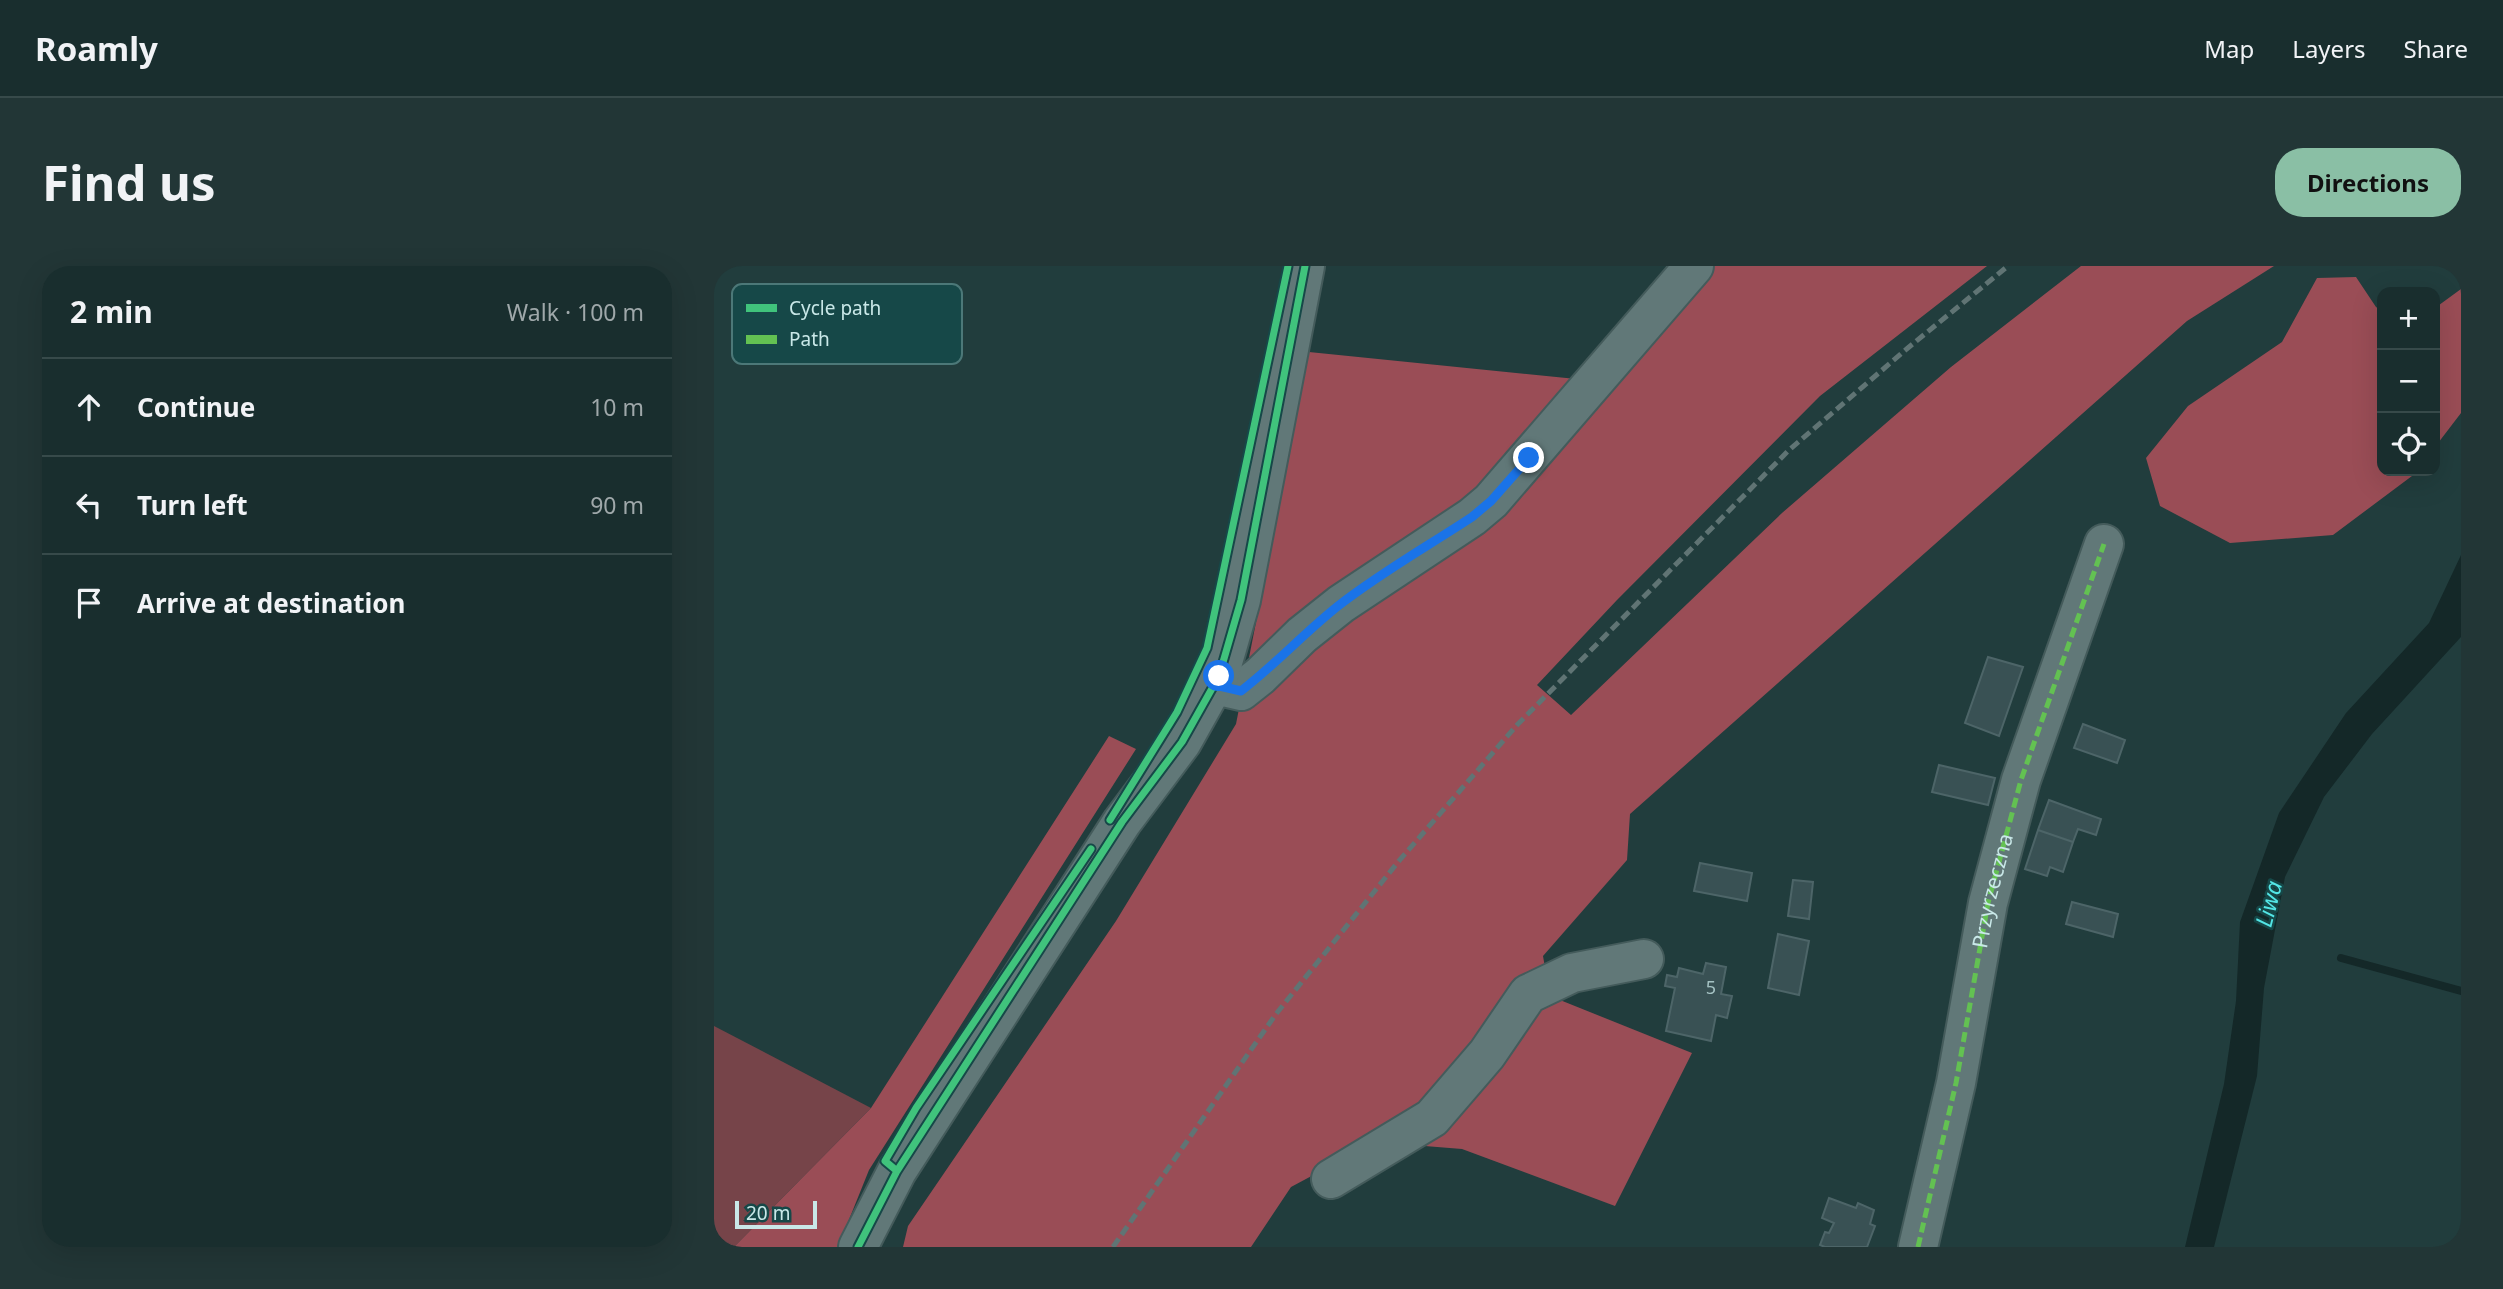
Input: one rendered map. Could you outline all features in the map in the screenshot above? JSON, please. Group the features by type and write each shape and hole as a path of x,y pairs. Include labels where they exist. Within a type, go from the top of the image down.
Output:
{"street":[{"path":"858,1247 897,1171 1122,822 1182,742 1215,685 1241,600 1305,266"},
{"path":"1215,685 1241,691 1301,635 1341,604 1472,517 1511,479 1694,266"},
{"name":"Przyrzeczna","path":"1918,1247 1956,1083 1989,903 2018,793 2104,544"},
{"path":"1331,1179 1432,1118 1487,1054 1528,995 1572,973 1644,959"}],"shaded area":[{"path":"1713,266 1987,266 1820,396 1617,600 1537,685 1571,715 1782,513 1951,367 2081,266 2274,266 2187,321 1630,814 1627,860 1543,956 1550,996 1692,1053 1615,1206 1462,1149 1375,1142 1291,1187 1251,1247 903,1247 908,1226 1116,921 1236,724 1309,352 1606,382"},
{"path":"2356,277 2377,308 2377,476 2412,476 2333,535 2230,543 2160,506 2146,458 2188,406 2282,342 2317,278"},
{"path":"2461,289 2461,413 2440,440 2440,350 2440,304"},
{"path":"1109,736 1136,749 869,1170 838,1247 714,1247 714,1236 735,1246 871,1108"},
{"path":"714,1026 871,1108 735,1246 714,1236"}],"water":[{"name":"Liwa","path":"2461,555 2461,637 2372,734 2324,797 2285,877 2264,988 2257,1076 2214,1247 2185,1247 2224,1084 2236,1001 2240,922 2279,813 2346,713 2429,623"}],"building":[{"path":"1988,657 2023,667 1999,736 1965,723"},
{"path":"2083,724 2125,740 2117,763 2074,748"},
{"path":"1939,765 1995,778 1988,805 1932,792"},
{"path":"2049,800 2101,819 2096,835 2078,829 2073,842 2038,830"},
{"path":"2038,830 2073,842 2063,872 2050,867 2047,876 2025,869"},
{"path":"1700,863 1752,873 1747,901 1694,891"},
{"path":"1793,880 1813,882 1809,919 1788,916"},
{"path":"2072,902 2118,914 2113,937 2066,924"},
{"path":"1778,934 1809,941 1799,995 1768,988"},
{"path":"1706,963 1726,967 1721,994 1732,996 1727,1018 1716,1015 1711,1041 1666,1031 1675,988 1665,986 1667,975 1677,977 1679,968 1703,974"},
{"path":"1829,1198 1856,1208 1858,1203 1874,1210 1870,1224 1875,1226 1867,1247 1820,1245 1825,1232 1829,1233 1834,1223 1822,1218"}],"waterway":[{"path":"2341,958 2461,991"}],"railway":[{"path":"1113,1247 1276,1014 1398,862 1517,725 1788,451 2008,266"}],"marked path":[{"path":"1918,1247 1956,1083 1988,903 2021,780 2104,544"}],"cycle path":[{"path":"1110,820 1177,712 1207,648 1288,266"},
{"path":"858,1247 897,1171 1122,822 1182,742 1219,676 1241,600 1305,266"},
{"path":"897,1171 885,1161 916,1108 1091,849"}],"route":[{"path":"1219,676 1215,685 1241,691 1301,635 1341,604 1472,517 1491,501 1529,458"}]}
